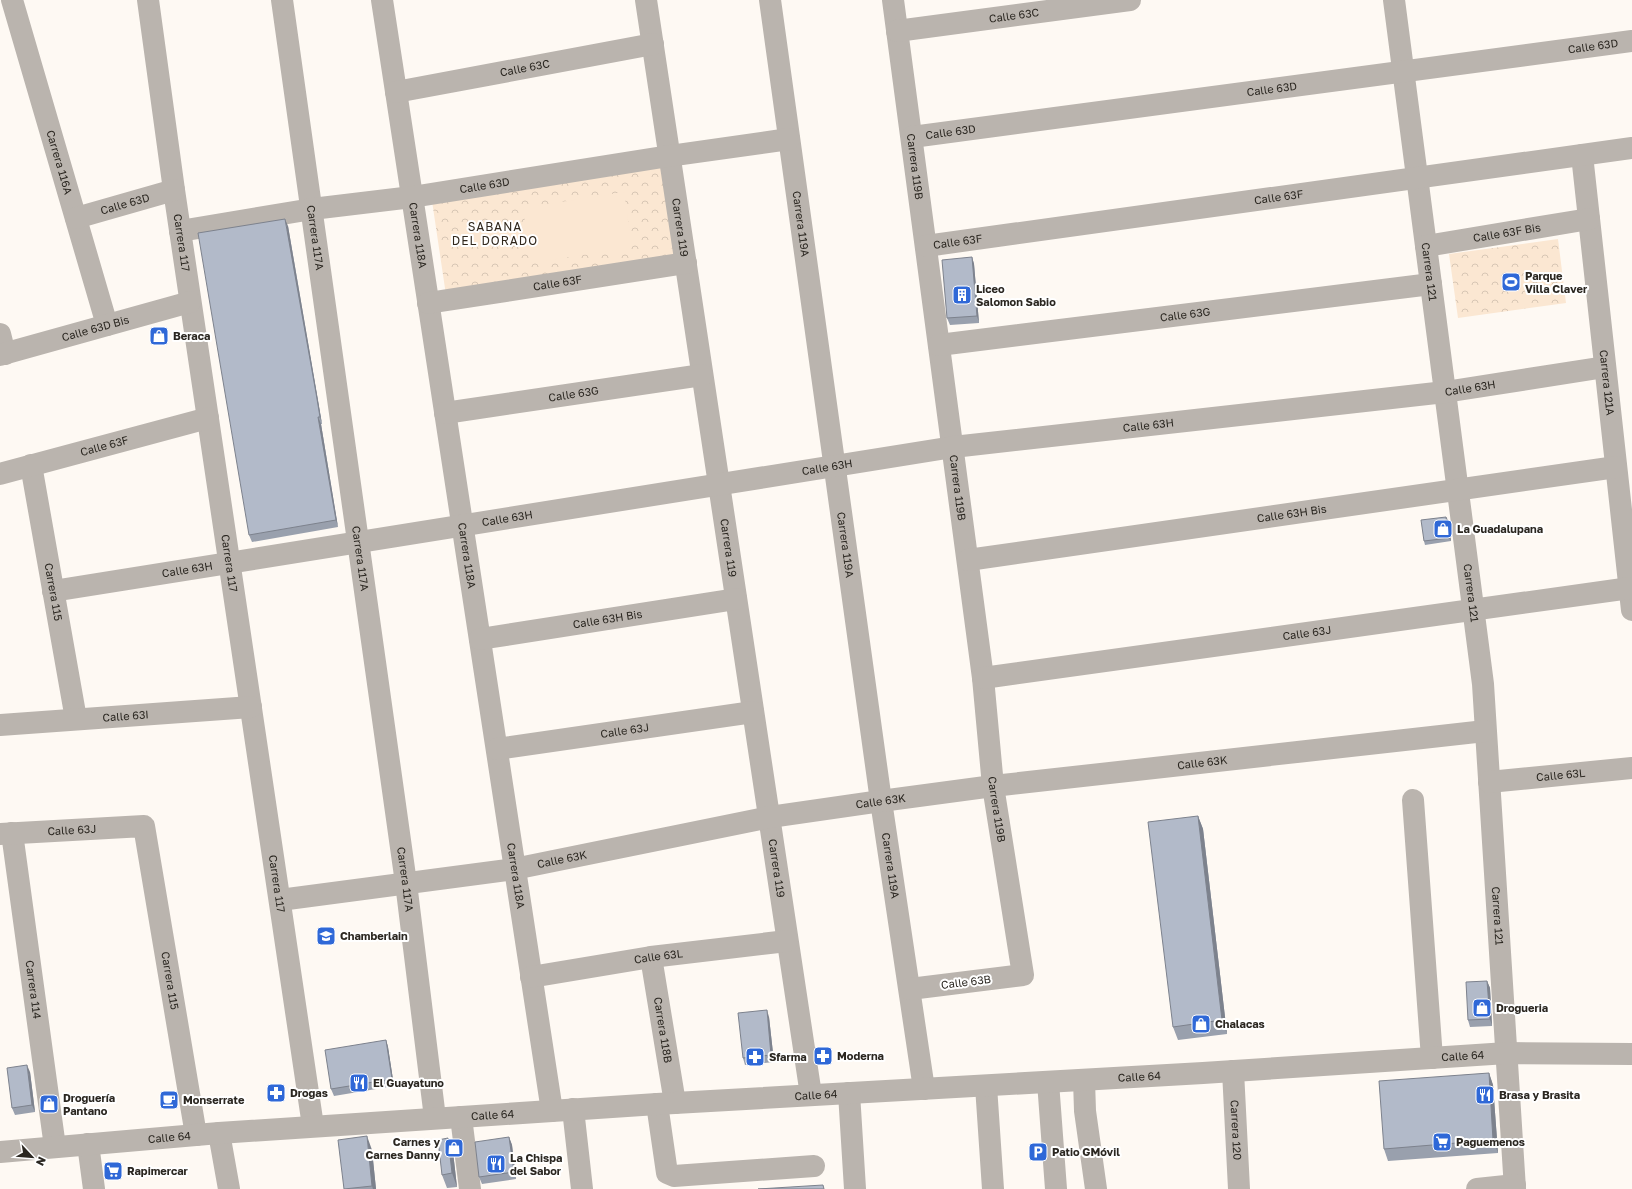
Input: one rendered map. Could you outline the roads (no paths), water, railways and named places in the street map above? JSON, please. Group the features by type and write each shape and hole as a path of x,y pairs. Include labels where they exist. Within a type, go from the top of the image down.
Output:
{"street":[{"name":"Carrera 116A","path":"12,0 107,325"},
{"name":"Carrera 117","path":"148,0 190,302 314,1126"},
{"name":"Carrera 117A","path":"282,0 406,883 435,1118"},
{"name":"Carrera 118A","path":"382,0 531,977 582,1189"},
{"name":"Carrera 119","path":"646,0 811,1095"},
{"name":"Carrera 119A","path":"770,0 836,466 881,801 924,1089"},
{"name":"Carrera 119B","path":"893,0 968,560 983,678 993,786 1023,975"},
{"name":"Calle 63C","path":"897,31 1071,4 1130,0"},
{"name":"Carrera 121","path":"1394,0 1483,684 1515,1187"},
{"name":"Calle 63D","path":"912,137 1632,41"},
{"name":"Calle 63C","path":"396,92 653,44"},
{"name":"Calle 63D","path":"180,231 312,209 412,197 669,156 790,139"},
{"name":"Calle 63F","path":"926,246 1632,148"},
{"name":"Carrera 121A","path":"1582,155 1632,610"},
{"name":"Calle 63D","path":"76,218 174,190"},
{"name":"Calle 63F Bis","path":"1426,246 1589,218"},
{"name":"Calle 63F","path":"428,303 686,263"},
{"name":"Calle 63G","path":"939,345 1431,284"},
{"name":"Calle 63D Bis","path":"2,348 107,325 190,302"},
{"name":"Calle 63H","path":"53,591 953,447 1445,392 1605,367"},
{"name":"Calle 63G","path":"445,413 702,375"},
{"name":"Calle 63F","path":"0,474 208,418"},
{"name":"Carrera 115","path":"31,466 76,719"},
{"name":"Calle 63H Bis","path":"968,560 1616,467"},
{"name":"Calle 63J","path":"983,678 1630,588"},
{"name":"Calle 63H Bis","path":"480,640 736,599"},
{"name":"Calle 63I","path":"0,725 251,707"},
{"name":"Calle 63J","path":"497,749 753,712"},
{"name":"Calle 63K","path":"280,900 514,869 770,817 881,801 993,786 1485,731"},
{"name":"Calle 63L","path":"1489,782 1632,768"},
{"path":"1413,800 1432,1058"},
{"name":"Carrera 115","path":"144,826 196,1135"},
{"name":"Calle 63J","path":"6,833 144,826"},
{"name":"Carrera 114","path":"6,833 55,1147"},
{"name":"Calle 63L","path":"531,977 651,958 787,941"},
{"name":"Carrera 118B","path":"651,958 666,1103 664,1158 667,1173 674,1176 814,1166"},
{"name":"Calle 63B","path":"910,989 1023,975"},
{"name":"Calle 64","path":"0,1152 314,1126 666,1103 986,1086 1507,1053 1632,1054"},
{"name":"Carrera 120","path":"1233,1071 1239,1189"},
{"path":"1084,1080 1085,1111 1096,1189"},
{"path":"1048,1082 1056,1189"},
{"path":"986,1086 993,1189"},
{"path":"849,1093 855,1189"},
{"path":"461,1117 470,1189"},
{"path":"219,1133 229,1189"},
{"path":"88,1144 94,1189"},
{"path":"1478,1189 1515,1187"}],"place":[{"name":"Parque Villa Claver","path":"1511,282"},
{"name":"Liceo Salomon Sabio","path":"962,295"},
{"name":"Beraca","path":"159,336"},
{"name":"La Guadalupana","path":"1443,529"},
{"name":"Chamberlain","path":"326,936"},
{"name":"Drogueria","path":"1482,1008"},
{"name":"Chalacas","path":"1201,1024"},
{"name":"Moderna","path":"823,1056"},
{"name":"Sfarma","path":"755,1057"},
{"name":"El Guayatuno","path":"359,1083"},
{"name":"Drogas","path":"276,1093"},
{"name":"Brasa y Brasita","path":"1485,1095"},
{"name":"Monserrate","path":"169,1100"},
{"name":"Droguería Pantano","path":"49,1104"},
{"name":"Paguemenos","path":"1442,1142"},
{"name":"Carnes y Carnes Danny","path":"454,1148"},
{"name":"Patio GMóvil","path":"1038,1152"},
{"name":"La Chispa del Sabor","path":"496,1164"},
{"name":"Rapimercar","path":"113,1171"}],"district":[{"name":"SABANA DEL DORADO","path":"495,234"}]}
